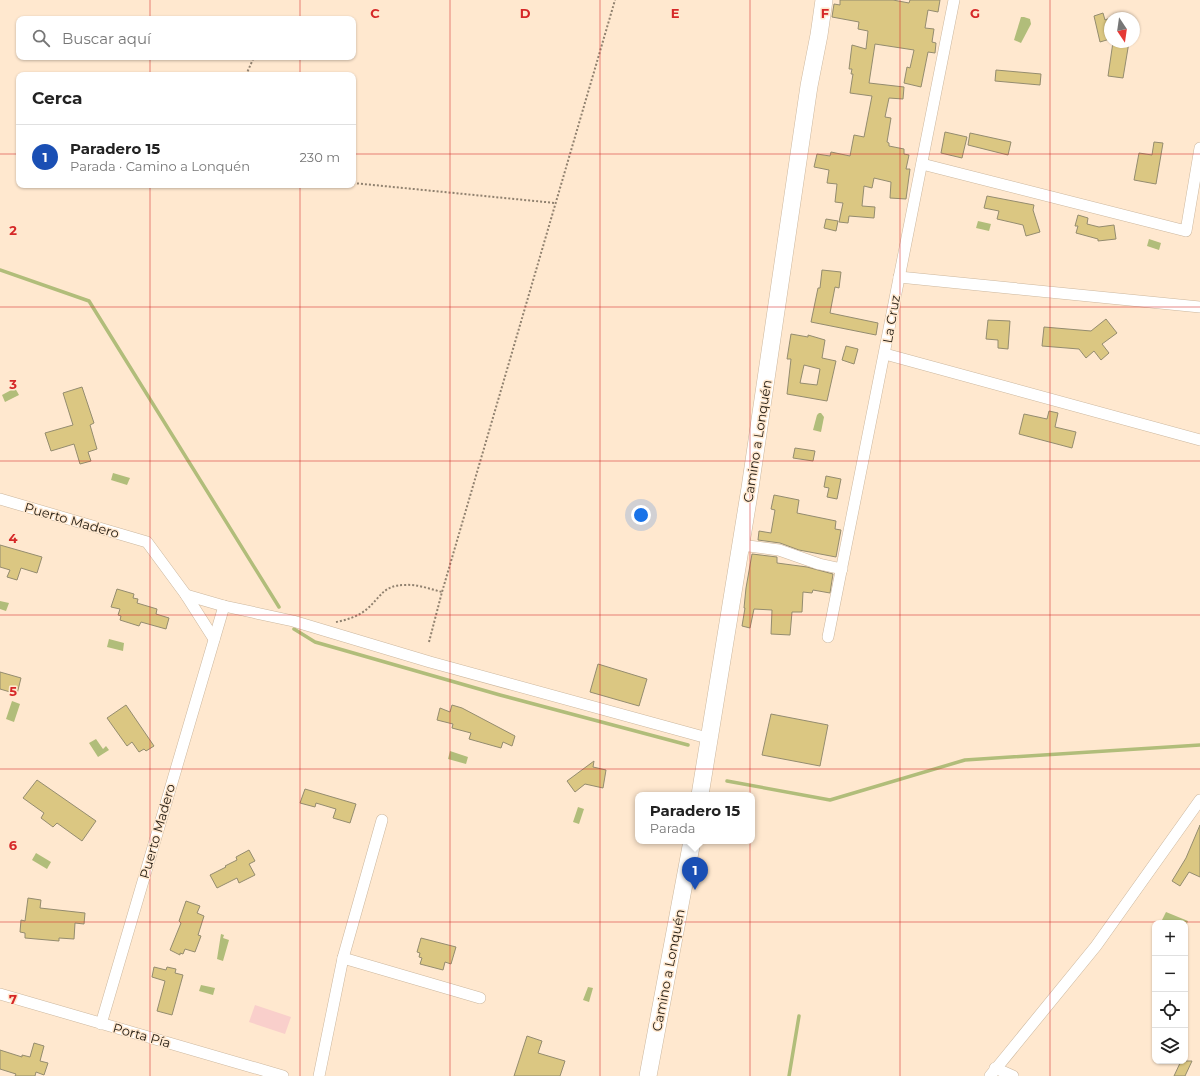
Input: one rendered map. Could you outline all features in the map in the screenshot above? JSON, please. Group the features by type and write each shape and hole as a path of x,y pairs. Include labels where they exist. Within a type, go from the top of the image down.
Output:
{"main road":[{"name":"Camino a Lonquén","path":"809,86 811,0"},
{"name":"Camino a Lonquén","path":"701,792 741,544 809,86 824,0"},
{"name":"Camino a Lonquén","path":"648,1076 691,844"}],"street":[{"name":"La Cruz","path":"828,637 954,0"},
{"path":"922,164 1186,231 1200,148"},
{"path":"899,277 1200,307"},
{"path":"885,354 1200,440"},
{"name":"Puerto Madero","path":"0,498 147,542 186,595 214,638"},
{"path":"741,544 779,550 819,564 842,569"},
{"path":"186,595 224,606 293,621 430,662 710,739"},
{"name":"Puerto Madero","path":"101,1024 224,606"},
{"path":"1013,1076 993,1072 1096,946 1200,800"},
{"path":"318,1076 343,958 382,820"},
{"path":"343,958 480,998"},
{"name":"Porta Pía","path":"0,994 284,1076"}],"path":[{"path":"429,642 442,592 555,203 616,0"},
{"path":"247,72 253,60"},
{"path":"356,183 555,203"},
{"path":"335,622 364,612 381,593 392,586 412,585 442,592"}],"shaded area":[{"path":"1021,17 1030,19 1031,24 1021,43 1014,40"},
{"path":"978,221 991,224 989,231 976,228"},
{"path":"1149,239 1161,243 1159,250 1147,246"},
{"path":"15,388 19,395 5,402 2,395"},
{"path":"821,413 824,417 821,432 813,430 817,415"},
{"path":"113,473 130,478 127,485 111,480"},
{"path":"0,601 9,603 6,611 0,609"},
{"path":"109,639 124,643 123,651 107,647"},
{"path":"12,701 20,704 14,722 6,719"},
{"path":"96,739 103,749 106,746 109,750 98,757 89,743"},
{"path":"450,751 468,757 466,764 448,759"},
{"path":"578,807 584,809 579,824 573,822"},
{"path":"36,853 51,862 47,869 32,860"},
{"path":"1166,912 1186,920 1162,920"},
{"path":"221,934 224,935 223,938 229,940 223,961 217,959"},
{"path":"201,985 215,988 213,995 199,991"},
{"path":"588,987 593,988 589,1002 583,1000"},
{"path":"255,1005 291,1017 285,1034 249,1022"}],"building":[{"path":"840,0 893,0 909,3 910,0 940,0 938,12 928,10 925,28 934,29 932,42 936,43 935,53 928,52 921,87 904,83 907,67 910,68 914,50 875,44 869,83 904,87 903,99 889,98 885,117 891,118 887,142 889,143 889,146 904,149 904,154 909,155 906,169 910,169 906,199 890,198 891,182 874,178 872,188 864,186 862,206 875,207 874,218 849,216 848,223 839,222 843,203 835,202 837,184 827,183 829,170 814,167 817,154 830,156 831,152 850,156 854,135 864,137 872,96 850,93 853,74 851,74 852,69 849,69 852,45 866,49 868,31 858,29 859,22 832,17 834,4 840,5"},
{"path":"1103,13 1104,41 1100,42 1094,16"},
{"path":"1112,48 1128,48 1123,78 1108,76"},
{"path":"996,70 1041,74 1040,85 995,81"},
{"path":"945,132 967,137 962,158 941,153"},
{"path":"970,133 1011,142 1008,155 968,145"},
{"path":"1154,142 1163,143 1156,184 1134,180 1139,153 1152,155"},
{"path":"987,196 1034,205 1033,210 1040,232 1026,236 1023,225 997,219 999,211 984,208"},
{"path":"1078,215 1088,218 1087,224 1099,227 1114,225 1116,239 1098,241 1098,239 1076,233 1078,226 1075,226"},
{"path":"826,219 838,221 836,231 824,228"},
{"path":"822,270 841,272 839,288 835,287 830,313 878,323 876,335 811,322 818,288 820,288"},
{"path":"1106,319 1117,333 1102,344 1109,353 1101,360 1094,351 1086,358 1079,349 1042,346 1044,327 1091,331"},
{"path":"988,320 1010,321 1008,349 998,348 998,340 986,339"},
{"path":"791,334 808,337 808,335 825,340 822,358 836,361 827,401 787,394 791,359 787,359","holes":["804,365 820,369 817,385 800,383"]},
{"path":"846,346 858,349 854,364 842,360"},
{"path":"82,387 94,423 90,425 97,449 88,452 91,461 80,464 74,444 51,451 45,433 73,425 63,393"},
{"path":"1049,411 1058,413 1055,427 1076,432 1072,448 1019,434 1024,414 1047,419"},
{"path":"795,448 815,451 813,461 793,458"},
{"path":"826,476 841,479 837,499 827,497 829,488 824,487"},
{"path":"774,495 799,500 797,513 836,521 835,529 841,530 836,557 799,550 780,543 758,540 759,531 771,533 775,510 771,509"},
{"path":"0,545 42,557 37,573 21,568 17,580 7,577 10,570 0,567"},
{"path":"752,554 777,557 777,563 807,567 833,574 830,593 813,590 812,593 803,592 802,612 792,612 790,635 771,634 772,610 754,609 750,628 742,626 746,588"},
{"path":"117,589 134,594 133,598 138,599 137,603 157,609 156,614 169,618 166,629 141,622 139,626 120,620 121,616 118,615 120,609 111,607"},
{"path":"598,664 647,679 639,706 590,692"},
{"path":"0,672 21,678 17,694 0,689"},
{"path":"126,705 154,746 146,751 144,749 139,752 132,742 127,746 107,718"},
{"path":"452,705 462,708 515,736 512,746 503,742 501,748 469,739 471,733 452,728 453,724 437,720 440,708 450,712"},
{"path":"771,714 828,725 820,766 762,755"},
{"path":"594,761 593,767 606,770 603,788 585,784 575,792 567,781"},
{"path":"37,780 96,821 82,841 57,823 53,827 41,818 44,813 23,798"},
{"path":"305,789 356,804 350,823 333,818 336,809 316,803 315,807 300,803"},
{"path":"1200,825 1200,877 1189,872 1180,886 1172,881 1186,858"},
{"path":"249,850 255,861 249,864 255,875 239,883 237,878 217,888 210,875 237,860 236,857"},
{"path":"28,898 41,900 40,908 85,913 84,924 75,923 74,939 59,938 59,941 25,938 25,933 20,932 21,920 25,921"},
{"path":"186,901 200,906 197,913 204,916 198,935 201,936 195,952 185,949 183,954 180,953 180,955 170,950 181,923 179,921"},
{"path":"421,938 456,947 451,964 445,962 443,970 420,964 422,958 419,957 420,953 417,952"},
{"path":"154,967 166,970 167,967 176,969 175,973 183,975 172,1015 157,1011 165,981 152,977"},
{"path":"527,1036 542,1041 538,1053 565,1061 560,1076 514,1076"},
{"path":"34,1043 44,1046 40,1061 48,1063 44,1075 36,1072 35,1076 15,1076 16,1074 0,1069 0,1050 22,1057 22,1055 30,1057"},
{"path":"1188,1061 1192,1061 1185,1076 1174,1076 1180,1064 1188,1064"}],"waterway":[{"path":"0,270 89,301 279,607"},
{"path":"294,629 315,642 500,695 688,745"},
{"path":"727,781 830,800 965,760 1200,745"},
{"path":"789,1076 799,1016"}],"place":[{"name":"Paradero 15","path":"695,890"}]}
